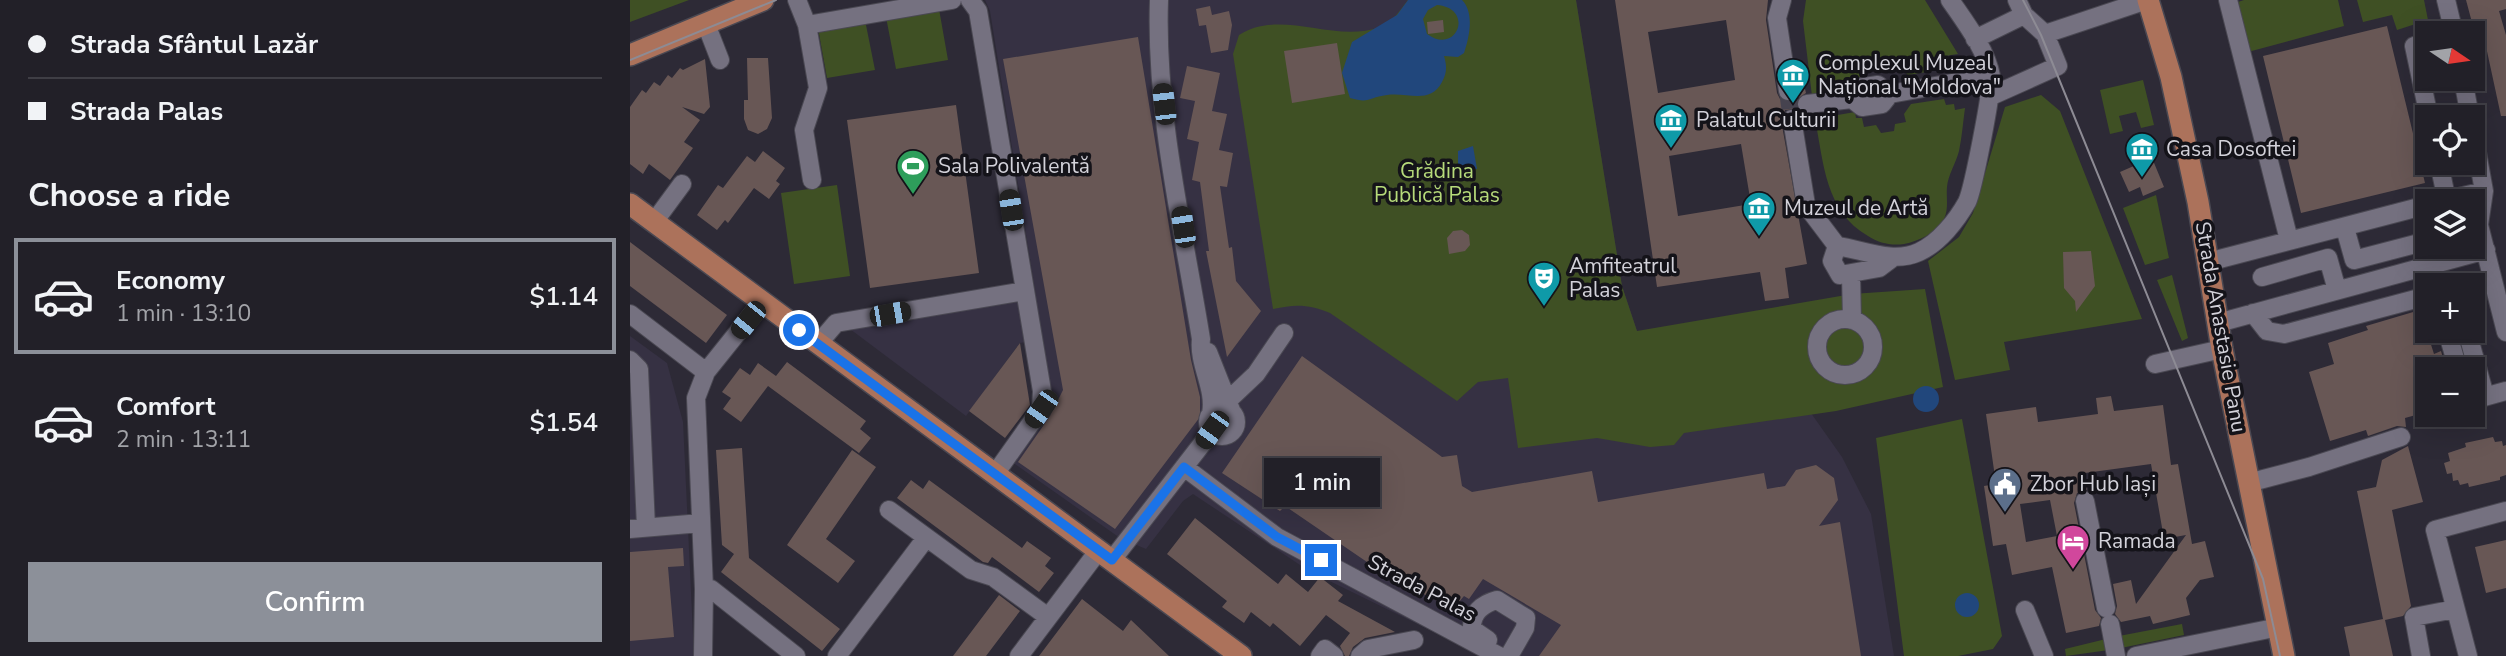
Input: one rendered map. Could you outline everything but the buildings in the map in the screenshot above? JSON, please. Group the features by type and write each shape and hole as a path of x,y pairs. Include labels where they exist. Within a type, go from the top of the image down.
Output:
{"main road":[{"path":"630,55 763,0"},
{"name":"Strada Anastasie Panu","path":"2147,0 2171,77 2284,656"},
{"path":"630,204 1241,656"}],"street":[{"path":"797,0 807,25 818,88 804,130 812,180"},
{"path":"807,25 952,0"},
{"path":"970,0 978,11 1042,391 1041,409 995,474"},
{"path":"1159,0 1158,58 1164,104 1201,340 1214,363 1220,417"},
{"path":"1836,246 1832,261 1840,275 1879,268 1891,259 1920,251 1948,229 1968,200 1991,76 1975,38 1950,0"},
{"path":"2045,34 2147,0"},
{"path":"2228,0 2289,240"},
{"path":"2446,0 2451,21"},
{"path":"1975,38 2020,7 2045,34 2058,66 1989,97"},
{"path":"1780,9 1787,91"},
{"path":"706,24 720,60"},
{"path":"1807,104 1852,99 1858,88 1878,85 1890,93 1991,76"},
{"path":"1792,118 1806,205 1836,246 1872,251 1891,259"},
{"path":"654,222 682,184"},
{"path":"2208,262 2415,208"},
{"path":"2345,228 2354,260 2415,244"},
{"path":"2485,246 2506,332"},
{"path":"2218,323 2486,250"},
{"path":"2262,277 2328,258 2337,290"},
{"path":"1851,275 1852,320"},
{"path":"818,344 836,323 1024,291"},
{"path":"2253,313 2267,331 2284,334 2415,299"},
{"path":"703,656 704,589 696,398 706,372 762,302"},
{"path":"630,314 706,372"},
{"path":"1019,656 1048,617 1184,467 1284,333"},
{"path":"2155,364 2222,349"},
{"path":"630,360 639,369 638,528 701,523"},
{"path":"2485,396 2506,391"},
{"path":"2249,483 2401,437"},
{"name":"Strada Palas","path":"1184,467 1277,537 1494,653"},
{"path":"2085,501 2116,656"},
{"path":"889,510 971,569 993,577 1048,617"},
{"path":"2468,656 2435,530 2506,511"},
{"path":"837,656 926,537"},
{"path":"704,589 711,589 796,656"},
{"path":"1494,653 1487,638 1472,629 1472,622 1486,603 1497,600 1525,618 1525,628 1509,656"},
{"path":"2421,656 2414,617 2455,609"},
{"path":"2025,610 2044,656"},
{"path":"2136,656 2279,627"},
{"path":"1360,656 1368,649 1414,640"},
{"path":"1320,656 1325,649 1334,656"}],"shaded area":[{"path":"985,0 1576,0 1622,286 1637,331 1794,389 1842,457 1871,514 1894,656 1483,656 1309,571 1193,494 1183,501 1146,549 1120,538 1012,462 1053,401 1043,339 1020,343 966,416 846,326 1036,296 990,11"},
{"path":"630,336 667,363 683,422 694,656 630,656"}],"green space":[{"path":"630,0 689,0 630,22"},
{"name":"Grădina Publică Palas","path":"1408,0 1576,0 1622,286 1637,331 1852,294 1925,289 1943,387 1836,411 1684,433 1674,445 1650,447 1597,438 1518,448 1508,378 1478,382 1457,401 1330,313 1302,306 1273,309 1233,54 1239,35 1272,25 1344,32 1362,31 1389,22"},
{"path":"1806,0 1925,0 1958,54 1945,56 1945,60 1931,64 1932,71 1908,75 1896,62 1873,57 1868,67 1859,69 1860,77 1854,79 1855,88 1812,96 1803,21"},
{"path":"2244,0 2338,0 2344,26 2248,52 2235,3"},
{"path":"2357,0 2424,0 2428,20 2415,21 2415,24 2397,30 2392,15 2363,22"},
{"path":"939,9 948,60 896,69 886,17"},
{"path":"865,20 875,70 827,78 818,28"},
{"path":"2143,80 2154,125 2141,128 2136,112 2119,116 2123,131 2110,134 2100,90"},
{"path":"2041,95 2060,111 2142,319 2004,342 2010,370 1955,380 1928,261 1959,237 1973,213 2005,107"},
{"path":"1944,99 1946,105 1954,104 1955,110 1965,108 1959,151 1948,182 1944,219 1932,232 1910,243 1890,244 1872,238 1854,226 1835,200 1824,169 1815,119 1855,112 1856,118 1862,118 1864,127 1876,125 1881,133 1894,131 1895,124 1906,122 1904,114 1911,104"},
{"path":"837,185 850,276 794,284 781,193"},
{"path":"2156,195 2169,258 2145,265 2123,208"},
{"path":"2172,275 2188,338 2182,341 2157,280"},
{"path":"1962,419 2002,636 1993,649 1958,656 1904,656 1876,438"},
{"path":"2182,624 2184,635 2121,648 2119,636"},
{"path":"2106,639 2109,650 2066,656 2065,649"}],"water":[{"path":"1408,0 1462,0 1470,19 1464,53 1458,57 1444,56 1445,76 1431,93 1418,96 1387,95 1366,100 1350,98 1342,73 1352,42 1397,15","holes":["1437,5 1449,8 1456,14 1458,21 1458,29 1453,35 1447,39 1438,39 1427,34 1423,19 1428,10"]},
{"path":"1473,146 1477,169 1466,170 1458,164 1458,151"},
{"path":"1926,386 1935,390 1939,399 1935,408 1926,412 1917,408 1913,399 1917,390"},
{"path":"1967,593 1976,596 1979,605 1976,614 1967,617 1958,614 1955,605 1958,596"}],"tunnel":[{"path":"1788,91 1792,119"}],"tram line":[{"path":"630,60 776,0"},
{"path":"2023,0 2041,35 2263,579 2280,656"}],"place":[{"name":"Complexul Muzeal Național \"Moldova\"","path":"1793,105"},
{"name":"Palatul Culturii","path":"1671,150"},
{"name":"Casa Dosoftei","path":"2142,179"},
{"name":"Sala Polivalentă","path":"913,196"},
{"name":"Muzeul de Artă","path":"1759,238"},
{"name":"Amfiteatrul Palas","path":"1544,308"},
{"name":"Zbor Hub Iași","path":"2005,514"},
{"name":"Ramada","path":"2073,571"}],"route":[{"path":"799,330 1112,560 1184,467 1277,537 1321,560"}]}
